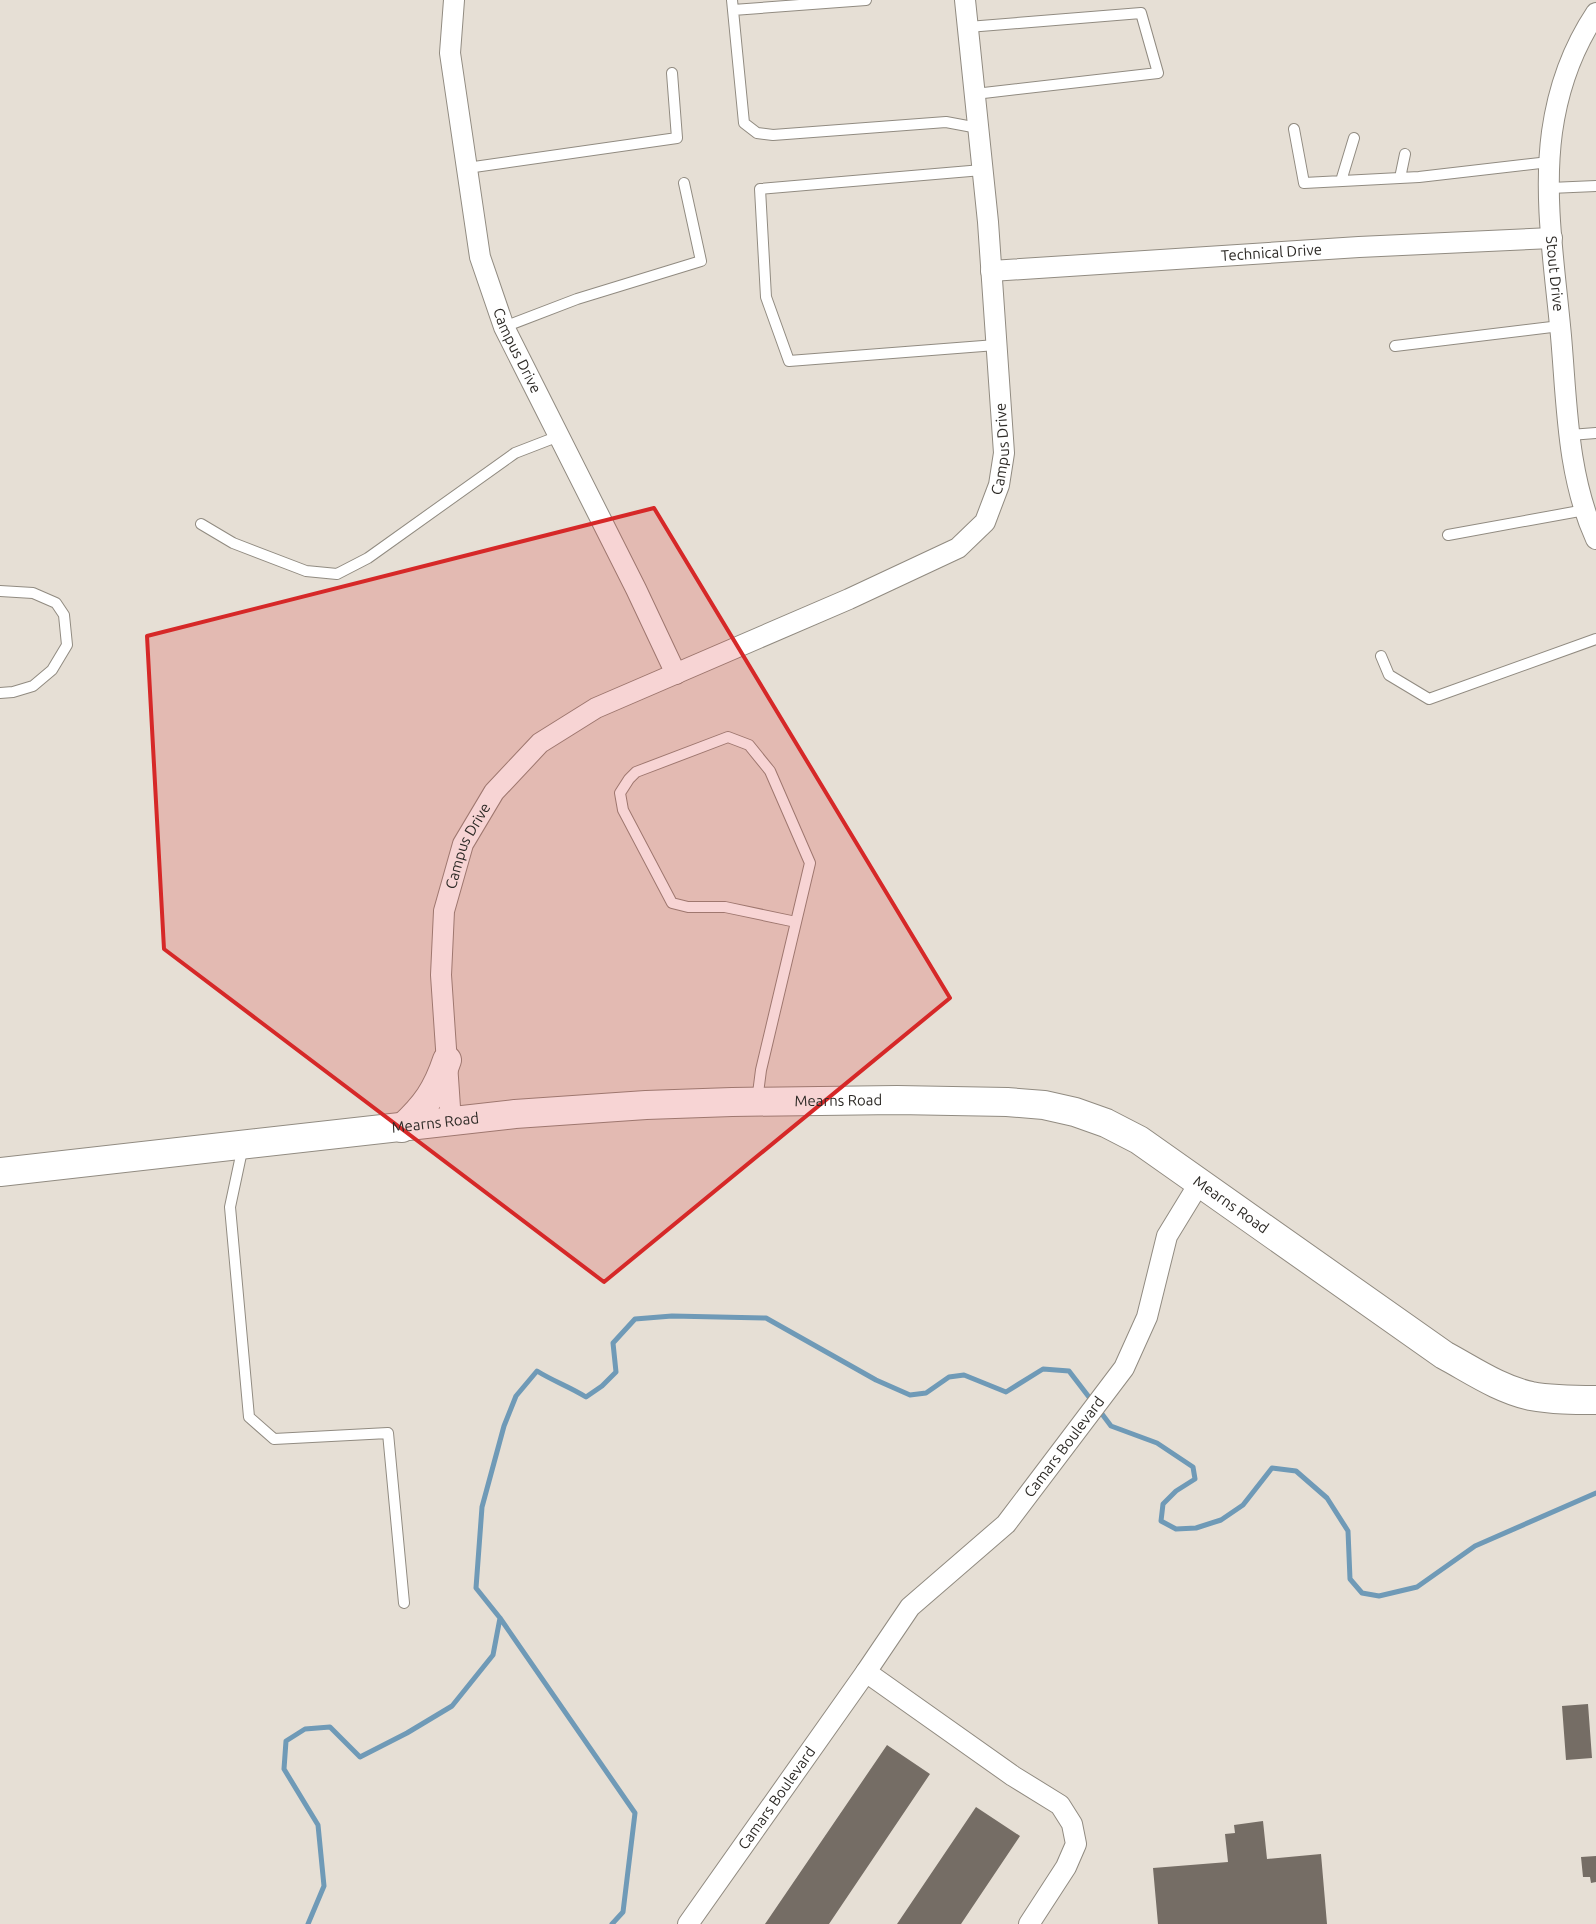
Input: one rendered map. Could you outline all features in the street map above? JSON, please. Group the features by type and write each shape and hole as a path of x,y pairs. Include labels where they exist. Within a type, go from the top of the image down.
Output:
{"street":[{"name":"Campus Drive","path":"454,0 450,53 480,257 504,327 676,674"},
{"name":"Campus Drive","path":"451,1122 441,975 444,911 463,844 494,792 540,743 596,708 849,599 958,548 985,522 999,485 1004,453 991,271 965,0"},
{"name":"Stout Drive","path":"1596,13 1582,34 1567,67 1558,102 1549,162 1552,238 1572,462 1585,510 1596,539"},
{"name":"Technical Drive","path":"991,271 1359,247 1552,238"},
{"path":"402,1128 427,1103 438,1086 447,1060"},
{"name":"Mearns Road","path":"0,1172 451,1122 646,1105 907,1100 1007,1102 1044,1106 1075,1112 1106,1123 1138,1140 1444,1355 1496,1384 1530,1396 1553,1399 1596,1400"},
{"name":"Camars Boulevard","path":"688,1924 910,1607 925,1592 1006,1524 1124,1368 1146,1317 1167,1236 1200,1182"},
{"path":"866,1672 1013,1776 1060,1805 1072,1824 1076,1844 1066,1867 1029,1924"}],"lane":[{"path":"866,0 733,5 744,123 756,134 946,122 978,128"},
{"path":"968,27 1141,13 1158,73 975,94"},
{"path":"467,168 677,138 672,73"},
{"path":"1294,129 1304,183 1400,178 1549,162"},
{"path":"1341,181 1354,138"},
{"path":"1400,178 1405,154"},
{"path":"982,170 760,189 766,297 789,361 996,345"},
{"path":"504,327 577,299 701,261 684,183"},
{"path":"1550,188 1596,186"},
{"path":"1395,346 1560,326"},
{"path":"1570,435 1596,432"},
{"path":"201,524 233,543 306,570 338,574 368,558 515,453 559,436"},
{"path":"1448,535 1585,510"},
{"path":"0,591 33,593 56,603 64,616 67,645 52,670 33,686 13,692 0,693"},
{"path":"1381,656 1389,674 1429,699 1596,639"},
{"path":"757,1102 761,1070 810,863 770,771 750,745 728,738 636,772 629,779 620,793 623,810 672,903 688,907 725,907 796,922"},
{"path":"244,1145 230,1207 249,1417 274,1440 388,1433 404,1603"}],"highlighted area":[{"path":"654,508 950,998 604,1282 164,949 147,636"}],"building":[{"path":"1588,1704 1592,1758 1566,1760 1562,1706"},
{"path":"887,1745 930,1774 829,1924 765,1924"},
{"path":"976,1807 1020,1836 961,1924 897,1924"},
{"path":"1263,1821 1267,1859 1321,1854 1327,1924 1158,1924 1153,1868 1228,1862 1225,1834 1235,1833 1234,1825"},
{"path":"1596,1856 1596,1882 1591,1883 1590,1877 1583,1877 1581,1857"}],"waterway":[{"path":"612,1924 623,1912 635,1813 500,1618 476,1588 482,1507 504,1426 516,1396 537,1371 586,1397 602,1386 616,1372 613,1343 635,1319 672,1316 766,1318 876,1380 910,1395 926,1393 949,1377 964,1375 1006,1392 1043,1369 1069,1371 1092,1401"},
{"path":"1099,1410 1111,1426 1157,1443 1193,1467 1195,1479 1176,1491 1163,1504 1161,1521 1176,1529 1196,1528 1221,1520 1243,1505 1272,1468 1296,1471 1327,1498 1348,1531 1350,1579 1362,1593 1379,1596 1417,1587 1475,1546 1596,1493"},
{"path":"308,1924 324,1886 318,1825 284,1769 286,1741 305,1729 330,1727 360,1757 407,1733 452,1706 493,1655 500,1618"}]}
